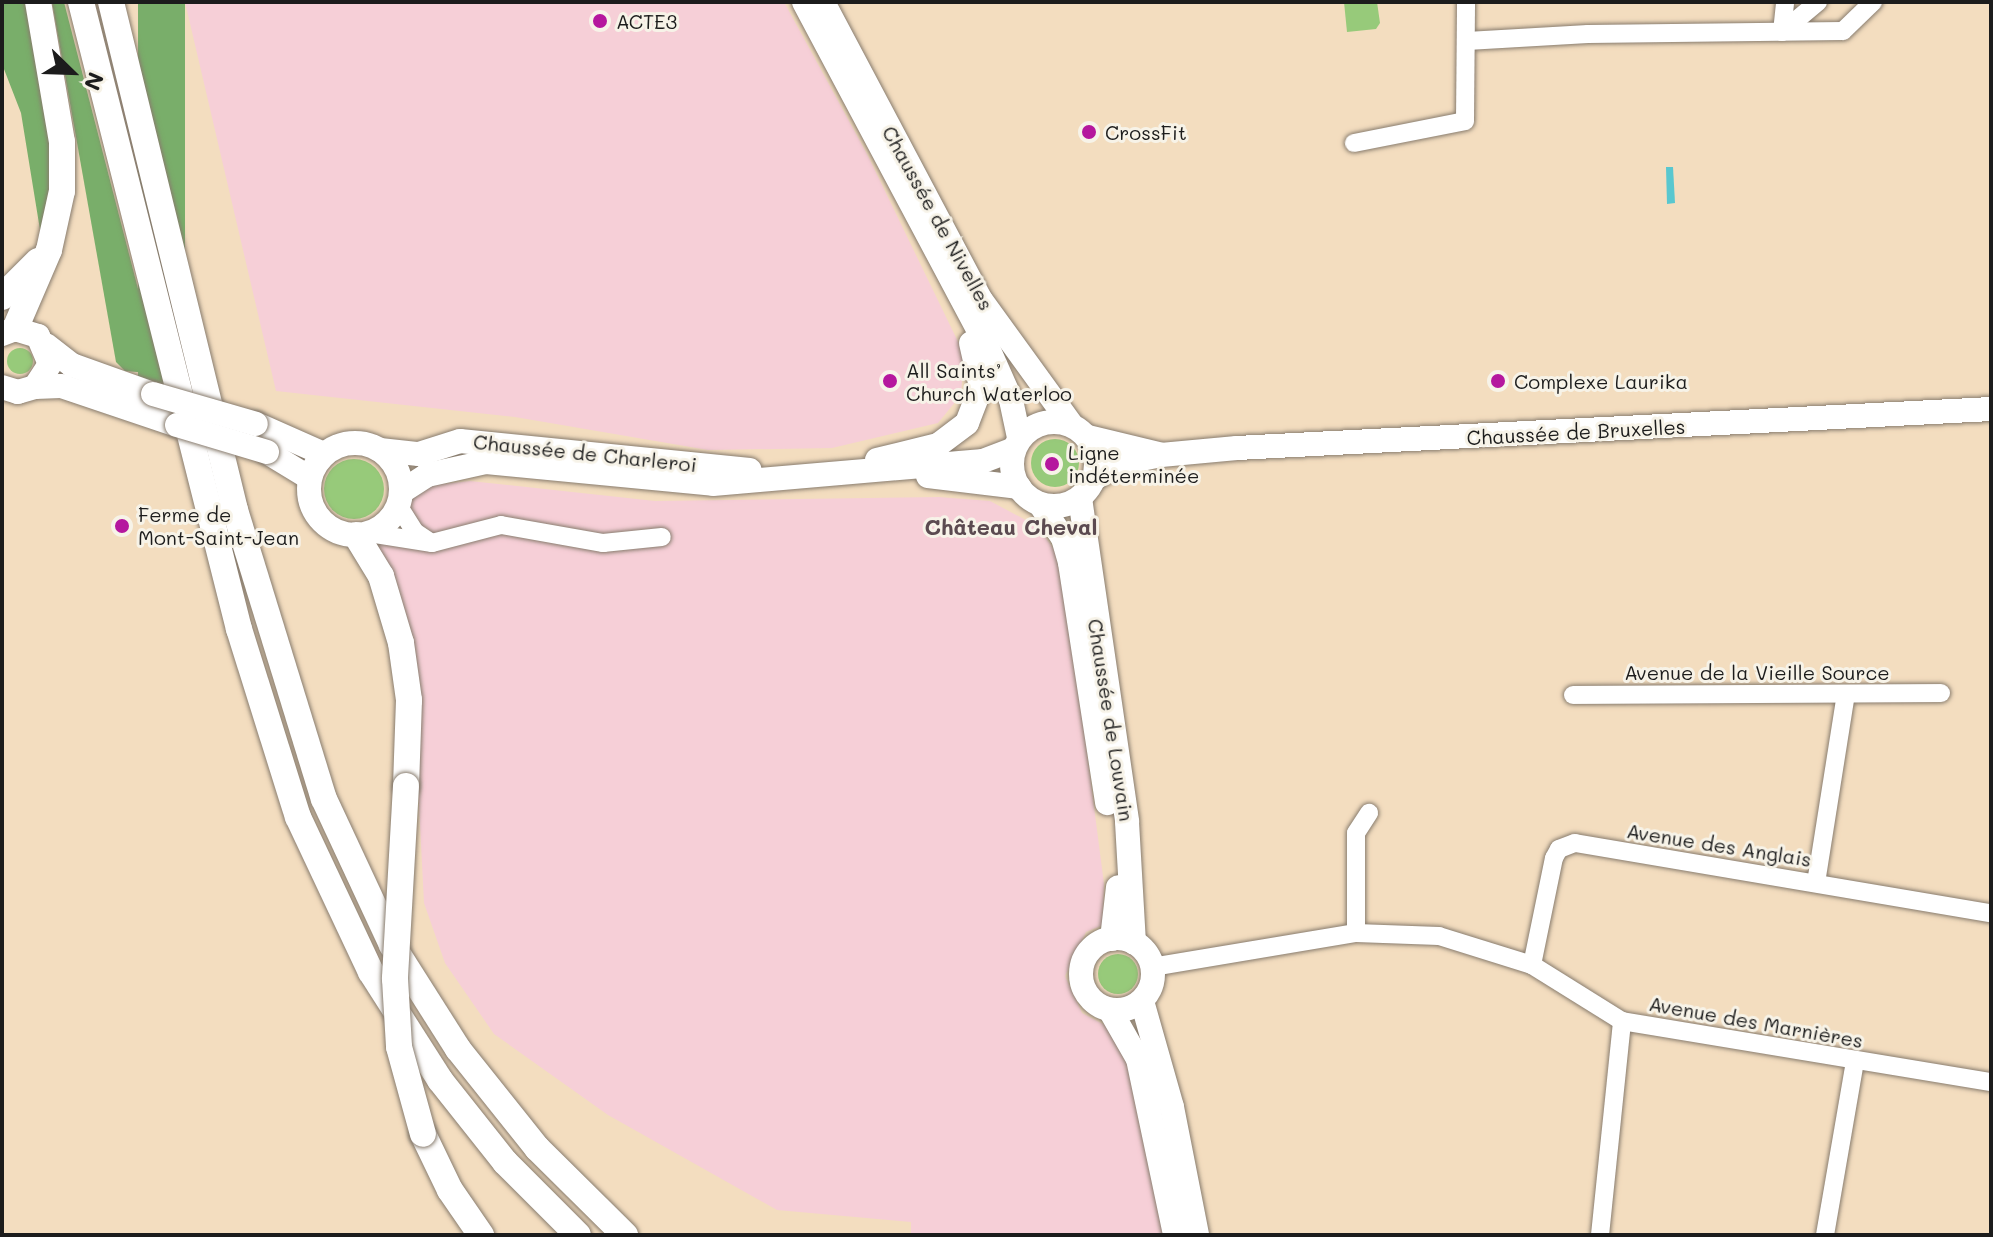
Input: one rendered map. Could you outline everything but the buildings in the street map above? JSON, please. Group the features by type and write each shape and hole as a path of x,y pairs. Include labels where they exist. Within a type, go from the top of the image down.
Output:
{"highway":[{"path":"9,331 49,250 62,191 62,142 38,2"},
{"path":"81,2 239,629 298,817 371,972 440,1080 505,1162 578,1235"},
{"path":"111,2 235,510 303,743 330,812 392,945 458,1049 537,1148 625,1235"},
{"path":"2,297 49,250"},
{"path":"362,534 381,576 401,643 409,700 395,979 399,1047 423,1134 450,1190 481,1235"}],"main road":[{"name":"Chaussée de Nivelles","path":"804,2 1011,400 1017,444"},
{"name":"Chaussée de Nivelles","path":"823,2 981,300 1079,430"},
{"path":"820,474 938,445 967,423 981,387 980,367 953,284"},
{"path":"9,331 28,330 72,365 153,394 256,424 324,454"},
{"path":"35,387 50,364 46,345"},
{"path":"2,387 18,392 35,387 61,386 159,420 267,452 310,478"},
{"name":"Chaussée de Bruxelles","path":"1161,455 1991,409"},
{"path":"1039,424 1079,430 1161,455 1117,464 1095,478 1080,498 1067,505 1040,504 1019,487 1013,475 1017,444 1039,424"},
{"path":"1079,430 1095,450 1095,478"},
{"name":"Chaussée de Charleroi","path":"380,450 419,454 460,441 503,443 791,475"},
{"path":"347,443 380,450 396,468 399,499 362,534 329,528 311,506 310,478 324,454 347,443"},
{"name":"Chaussée de Charleroi","path":"399,499 427,475 486,462 676,482 894,471 983,461 1017,444"},
{"name":"Chaussée de Charleroi","path":"894,471 1019,487"},
{"name":"Chaussée de Louvain","path":"1080,498 1127,822 1123,941"},
{"name":"Chaussée de Louvain","path":"1040,504 1055,523 1070,563 1114,853 1123,941"},
{"path":"1175,1235 1138,1059 1110,1010 1086,993 1081,973 1088,953 1123,941 1152,967 1153,979 1142,1001 1197,1235"},
{"path":"1110,1010 1142,1001"},
{"path":"1152,1124 1166,1147 1175,1194 1181,1202 1190,1198"}],"street":[{"path":"1354,143 1465,121 1466,2"},
{"path":"1782,32 1785,2"},
{"path":"1782,32 1818,2"},
{"path":"1467,41 1843,31 1873,2"},
{"path":"399,499 415,532 432,543"},
{"path":"362,534 432,543 501,525 603,543 662,537"},
{"name":"Avenue de la Vieille Source","path":"1573,695 1941,693"},
{"path":"1816,883 1846,694"},
{"path":"1356,933 1356,833 1369,813"},
{"name":"Avenue des Anglais","path":"1532,965 1554,858 1567,845 1991,913"},
{"name":"Avenue des Marnières","path":"1152,967 1356,933 1406,932 1465,940 1532,965 1622,1021 1855,1062 1991,1082"},
{"path":"1600,1235 1622,1021"},
{"path":"1825,1235 1855,1062"}],"shaded area":[{"path":"185,2 784,2 867,154 964,354 961,395 938,423 832,448 708,450 515,417 276,391"},
{"path":"470,481 655,501 939,497 990,501 1037,526 1059,556 1067,598 1104,884 1103,925 1086,932 1065,976 1082,1013 1114,1030 1132,1060 1167,1235 911,1235 911,1222 777,1210 608,1115 494,1034 445,963 424,903 410,628 373,548 423,486"}],"green space":[{"path":"2,2 27,2 55,153 51,198 41,236 21,113 2,64"},
{"path":"52,2 64,2 160,374 125,371 116,362"},
{"path":"138,2 185,2 185,391 138,391"},
{"path":"1344,2 1377,2 1380,23 1376,29 1347,32"},
{"path":"20,348 29,352 33,361 29,370 20,374 11,370 7,361 11,352"},
{"path":"1055,439 1072,446 1079,463 1072,480 1055,487 1038,480 1031,463 1038,446"},
{"path":"354,459 375,468 384,489 375,510 354,519 333,510 324,489 333,468"},
{"path":"1118,954 1132,960 1138,974 1132,988 1118,994 1104,988 1098,974 1104,960"}],"water":[{"path":"1666,167 1673,167 1675,203 1667,204"}],"place":[{"name":"ACTE3","path":"600,21"},
{"name":"CrossFit","path":"1089,132"},
{"name":"All Saints’ Church Waterloo","path":"890,381"},
{"name":"Complexe Laurika","path":"1498,381"},
{"name":"Ligne indéterminée","path":"1052,464"},
{"name":"Ferme de Mont-Saint-Jean","path":"122,526"}],"district":[{"name":"Château Cheval","path":"1011,527"}]}
